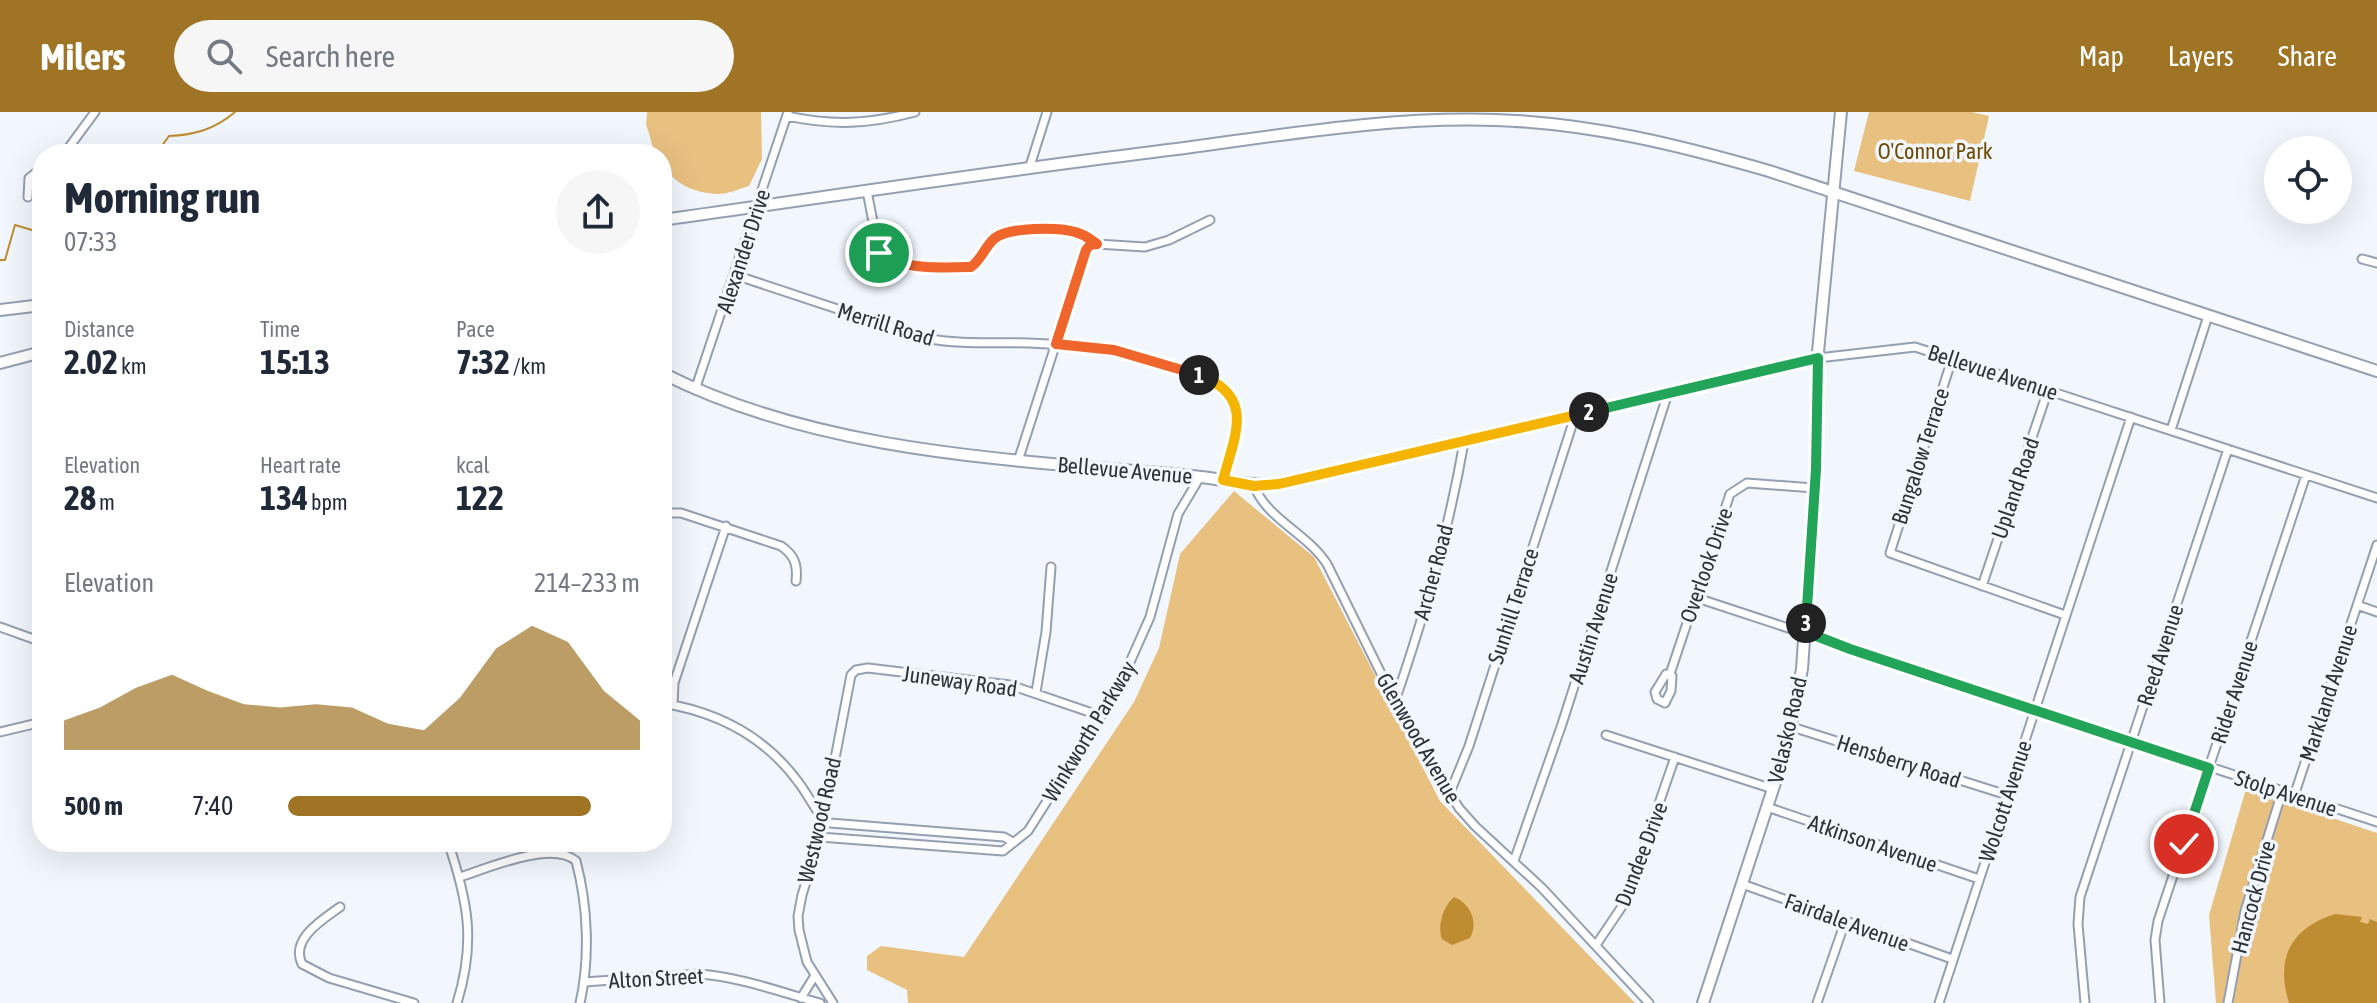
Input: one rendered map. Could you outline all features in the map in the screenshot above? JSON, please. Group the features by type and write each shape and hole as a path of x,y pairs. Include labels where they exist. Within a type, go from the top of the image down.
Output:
{"street":[{"path":"71,144 95,112"},
{"path":"787,114 819,123 840,124 915,112"},
{"path":"1029,169 1047,112"},
{"name":"Velasko Road","path":"1703,1003 1792,727 1806,632 1818,358 1841,112"},
{"name":"Alexander Drive","path":"695,390 787,114"},
{"path":"672,219 1365,125 1496,120 1626,134 1719,156 2377,371"},
{"path":"28,197 29,178 32,176"},
{"path":"867,191 879,253 914,265 971,267 996,237 1013,230 1073,231 1086,235 1097,244"},
{"path":"1018,461 1086,250 1090,245 1097,244 1153,246 1210,220"},
{"path":"2362,259 2377,263"},
{"name":"Merrill Road","path":"735,275 925,338 949,343 1056,344 1100,348 1143,357 1220,384 1234,400 1238,414 1238,425 1223,480"},
{"path":"0,310 32,306"},
{"path":"2171,430 2208,316"},
{"name":"Bellevue Avenue","path":"672,378 695,390 765,413 835,433 902,446 1018,461 1200,477 1254,486 1279,484 1818,358 1915,347 2377,498"},
{"path":"0,363 32,355"},
{"name":"Bungalow Terrace","path":"1952,359 1890,553 1982,586"},
{"name":"Upland Road","path":"1982,586 2048,390"},
{"name":"Austin Avenue","path":"1514,861 1553,751 1668,393"},
{"name":"Sunhill Terrace","path":"1449,795 1469,746 1575,416"},
{"name":"Wolcott Avenue","path":"1939,1003 2131,417"},
{"name":"Archer Road","path":"1395,701 1410,658 1451,506 1464,442"},
{"name":"Reed Avenue","path":"2085,1003 2078,924 2080,897 2228,449"},
{"name":"Rider Avenue","path":"2160,1003 2155,940 2158,921 2306,475"},
{"name":"Winkworth Parkway","path":"1013,842 1028,831 1101,716 1142,640 1163,579 1178,514 1200,477"},
{"name":"Overlook Drive","path":"1670,674 1721,515 1733,490 1752,483 1814,488"},
{"name":"Glenwood Avenue","path":"1254,486 1264,506 1319,551 1395,701 1449,795 1475,826 1542,888 1649,1003"},
{"path":"672,513 681,513 773,542 791,553 796,561 796,581"},
{"path":"726,526 674,683 673,705 721,718 764,744 799,782 823,819 830,823 1004,837 1013,842 1003,851 820,837"},
{"name":"Markland Avenue","path":"2294,796 2377,545"},
{"path":"1036,692 1046,632 1051,567"},
{"path":"1982,586 2065,615"},
{"name":"Stolp Avenue","path":"1694,597 2377,822"},
{"path":"2357,605 2377,612"},
{"path":"0,627 32,638"},
{"name":"Juneway Road","path":"862,669 1010,685 1101,716"},
{"name":"Westwood Road","path":"833,1003 814,977 802,948 798,916 820,837 847,684 851,675 862,669"},
{"path":"0,732 32,724"},
{"name":"Hensberry Road","path":"1792,727 2007,795"},
{"path":"1606,735 1773,789"},
{"name":"Dundee Drive","path":"1596,945 1625,902 1675,757"},
{"name":"Hancock Drive","path":"2228,1003 2245,911 2282,792"},
{"name":"Atkinson Avenue","path":"1767,807 1979,879"},
{"path":"451,852 470,928 467,964 457,1003"},
{"path":"460,877 549,852 571,857 578,870 586,949 580,1003"},
{"name":"Fairdale Avenue","path":"1742,884 1952,959"},
{"path":"340,907 323,919 301,942 299,957 302,964 329,978 414,1003"},
{"path":"1817,1003 1845,922"},
{"name":"Alton Street","path":"584,982 699,974 746,981 820,1003"},
{"path":"801,998 814,977"}],"green space":[{"path":"647,112 761,112 762,159 749,186 718,194 690,188 672,176 672,144 652,144 646,124"},
{"name":"O'Connor Park","path":"1869,112 1972,112 1989,116 1970,201 1854,171"},
{"path":"1234,491 1314,557 1440,801 1635,1003 908,1003 907,990 867,970 867,956 881,946 964,957 1134,702 1159,648 1180,554"},
{"path":"2246,789 2377,833 2377,1003 2216,1003 2209,915"}],"shaded area":[{"path":"1454,897 1468,908 1474,926 1470,938 1452,945 1442,939 1440,928 1444,911"},
{"path":"2335,914 2362,917 2360,922 2368,924 2370,919 2377,922 2377,1003 2289,1003 2284,972 2290,947 2307,927"}],"waterway":[{"path":"163,144 169,136 204,130 235,112"},
{"path":"0,260 5,260 15,225 32,230"}],"route":[{"path":"879,253 914,265 971,267 990,243 1006,231 1073,231 1086,235 1097,244 1090,245 1086,250 1056,344 1114,350 1143,357 1220,384 1234,400 1238,414 1238,425 1223,480 1254,486 1279,484 1818,358 1816,469 1806,632 2209,768 2184,844"}]}
